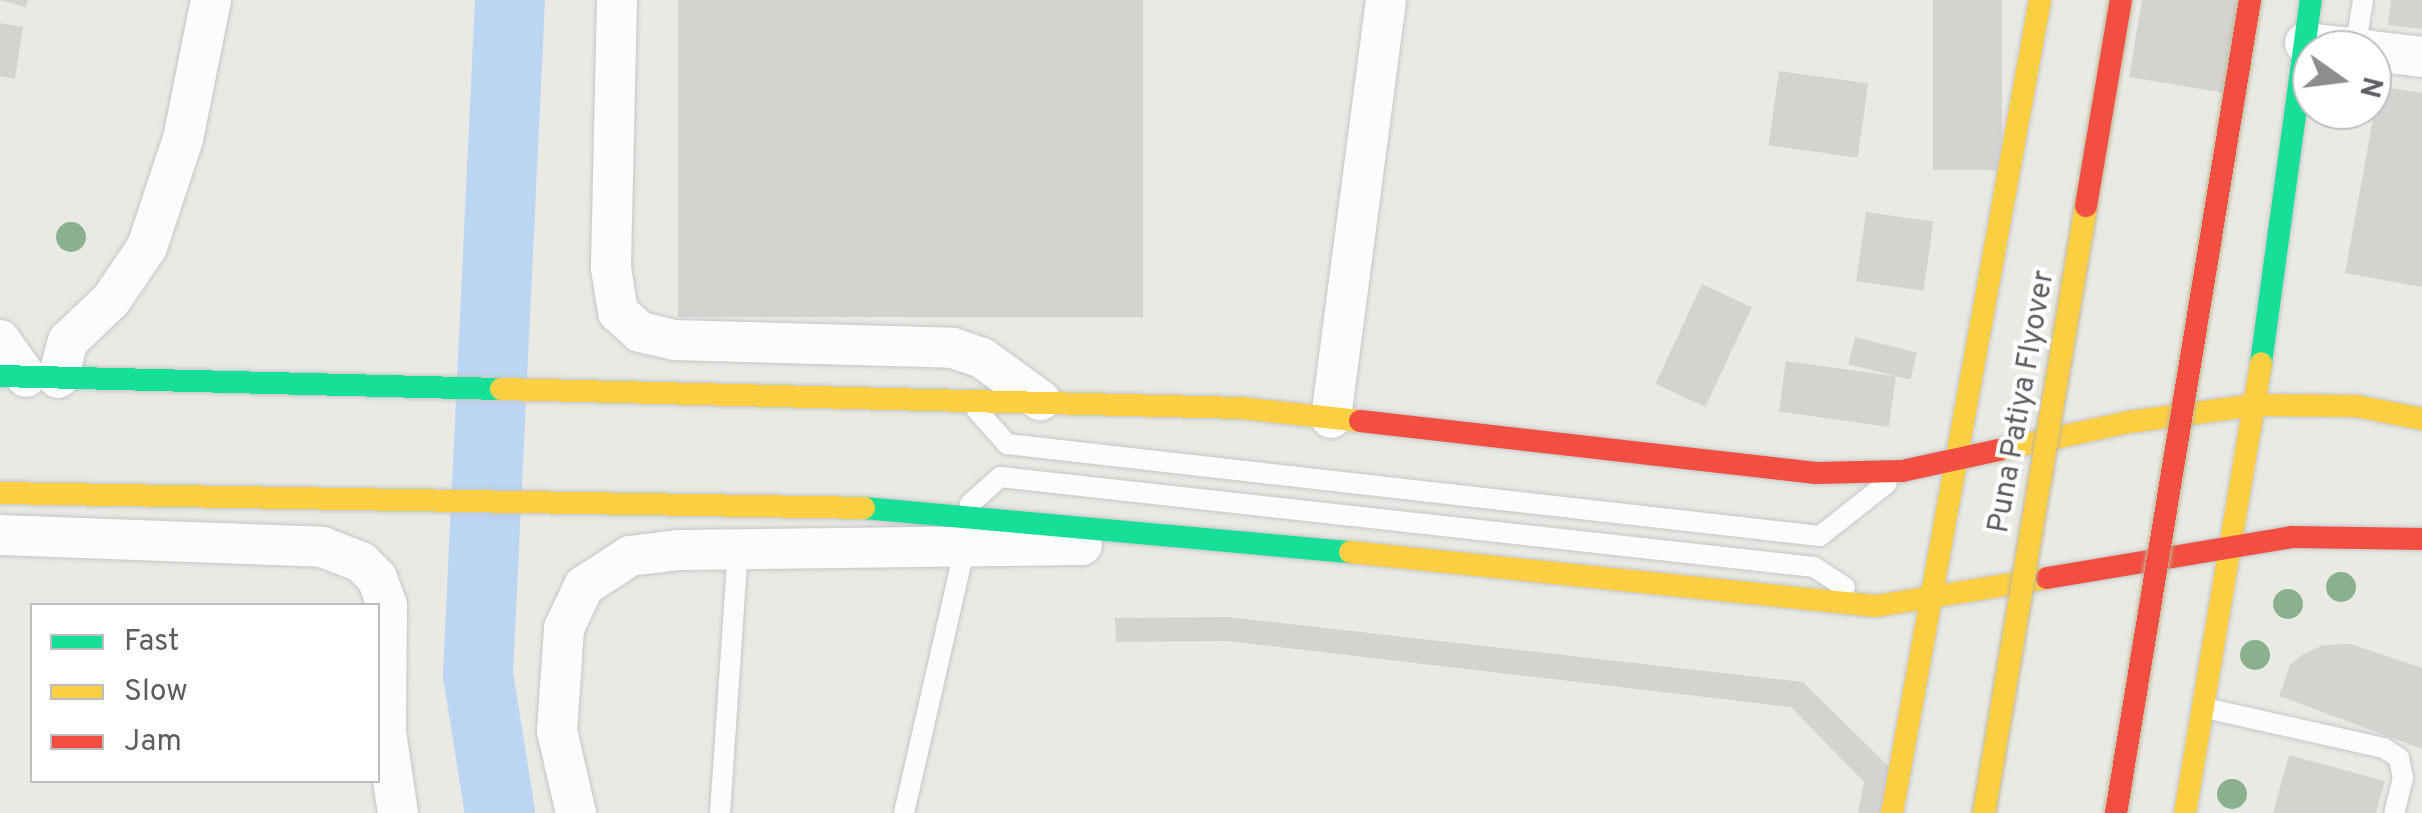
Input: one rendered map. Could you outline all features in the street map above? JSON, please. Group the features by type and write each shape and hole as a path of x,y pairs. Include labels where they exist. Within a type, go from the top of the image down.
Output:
{"main road":[{"path":"1892,813 1926,602 2040,0"},
{"name":"Puna Patiya Flyover","path":"1984,813 2121,0"},
{"path":"2116,813 2250,0"},
{"path":"2307,30 2311,0"},
{"path":"2186,813 2256,405 2293,130"},
{"path":"21,381 142,380 1040,400 1331,418 1816,473 1902,471 2129,422 2256,405 2344,405 2422,419"},
{"path":"5,490 156,498 926,509 963,531"},
{"path":"1208,540 1876,606 1926,602 2230,544 2326,535 2422,539"}],"street":[{"path":"0,340 21,381 111,300 147,247 183,139 212,0"},
{"path":"617,0 611,268 618,312 640,332 674,340 953,348 982,358 1040,400"},
{"path":"1331,418 1386,0"},
{"path":"2392,53 2422,56"},
{"path":"576,813 557,731 564,628 584,586 630,556 963,531 1208,540"},
{"path":"0,535 322,547 361,562 377,578 388,606 386,732 398,813"}],"lane":[{"path":"2363,0 2364,30"},
{"path":"954,396 1007,444 1800,535 1820,536 1902,471"},
{"path":"2344,405 2422,442"},
{"path":"904,813 963,531 1000,476 1814,567 1876,606"},
{"path":"2326,535 2422,518"},
{"path":"720,813 738,550"},
{"path":"2203,707 2384,748 2399,758 2402,778 2394,813"}],"building":[{"path":"0,0 28,0 26,7"},
{"path":"678,0 1143,0 1143,317 678,317"},
{"path":"1933,0 2002,0 2002,170 1933,170"},
{"path":"2142,0 2246,0 2230,94 2129,77"},
{"path":"2391,0 2422,0 2422,29 2388,25"},
{"path":"0,23 23,27 15,79 0,76"},
{"path":"1779,71 1868,84 1858,158 1769,145"},
{"path":"2392,88 2422,93 2422,287 2345,273 2371,130 2392,130"},
{"path":"1866,212 1933,221 1924,291 1856,281"},
{"path":"1702,284 1752,307 1705,407 1656,384"},
{"path":"1855,337 1917,352 1910,380 1848,364"},
{"path":"1786,361 1896,376 1889,427 1779,412"},
{"path":"1228,617 1803,682 1891,769 1883,813 1858,813 1864,782 1791,707 1227,641 1116,642 1115,618"},
{"path":"2351,644 2422,668 2422,749 2279,696 2290,665 2302,655 2323,645"},
{"path":"2289,755 2385,781 2376,813 2273,813"}],"waterway":[{"path":"500,813 478,674 510,0"}],"traffic: fast":[{"path":"2261,363 2311,0"},
{"path":"0,376 501,389"},
{"path":"864,508 1350,552"}],"traffic: slow":[{"path":"1892,813 2040,0"},
{"path":"1984,813 2086,206"},
{"path":"2185,813 2261,363"},
{"path":"501,389 1241,408 1360,421"},
{"path":"1999,450 2129,422 2255,405 2356,406 2422,419"},
{"path":"0,493 864,508"},
{"path":"1350,552 1876,606 2047,578"}],"traffic: jam":[{"path":"2086,206 2121,0"},
{"path":"2116,813 2250,0"},
{"path":"1360,421 1816,473 1902,471 1999,450"},
{"path":"2047,578 2292,537 2422,539"}]}
